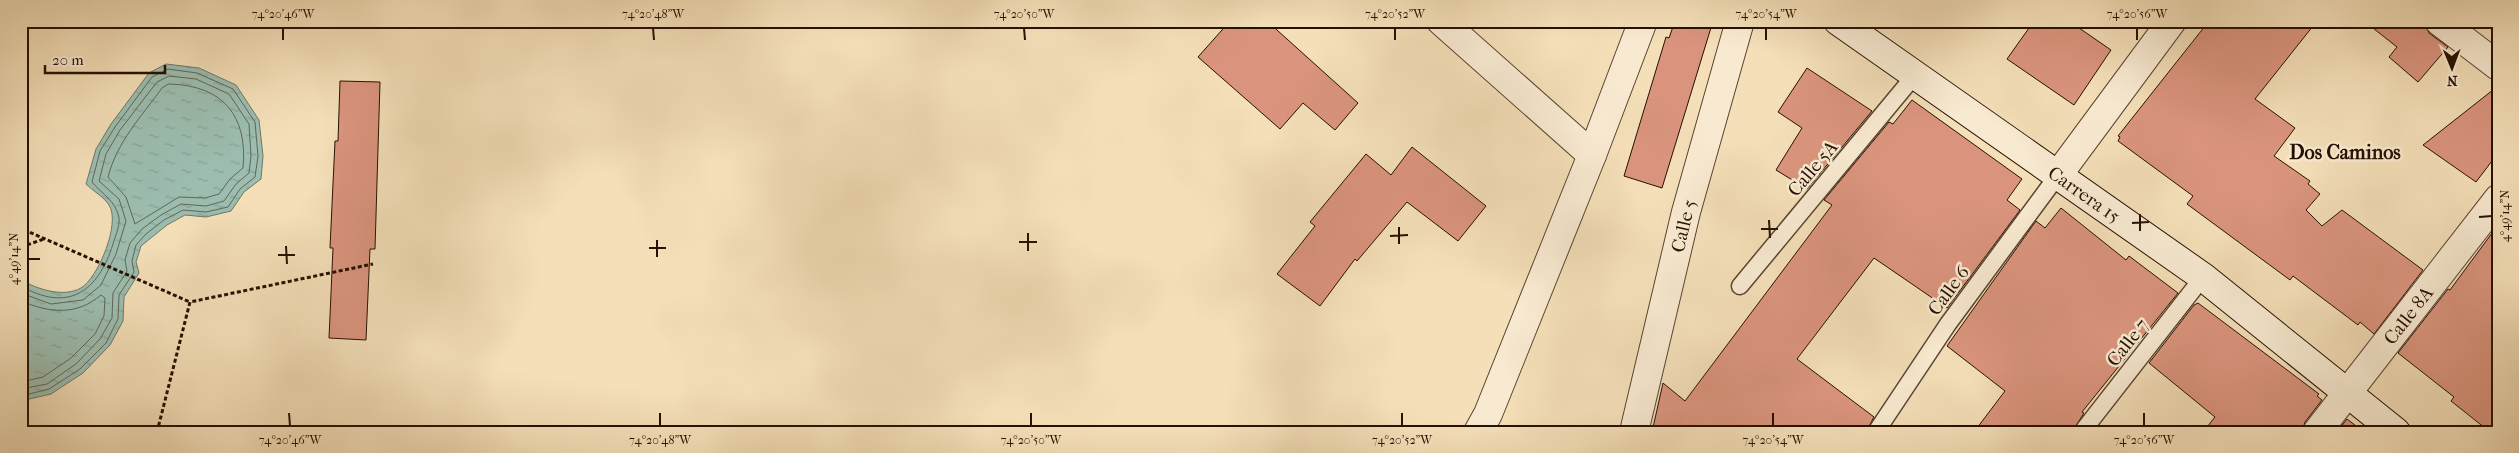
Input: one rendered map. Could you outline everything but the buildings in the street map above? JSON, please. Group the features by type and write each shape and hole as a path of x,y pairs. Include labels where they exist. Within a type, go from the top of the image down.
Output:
{"street":[{"path":"1441,21 1592,155"},
{"path":"1478,432 1488,414 1644,21"},
{"name":"Calle 5","path":"1634,432 1686,212 1740,21"},
{"name":"Carrera 15","path":"1838,21 2203,277 2396,432"},
{"path":"2058,175 2172,21"},
{"path":"2440,21 2498,66"},
{"name":"Calle 8A","path":"2317,432 2498,199"}],"lane":[{"name":"Calle 5A","path":"1740,286 1916,75"},
{"name":"Calle 6","path":"1876,432 1948,324 2058,175"},
{"name":"Calle 7","path":"2082,432 2203,277"}],"path":[{"path":"21,223 29,232 190,302 374,264"},
{"path":"21,247 44,239"},
{"path":"157,432 190,302"}],"water":[{"path":"166,64 199,68 236,85 259,120 263,156 261,179 244,192 231,211 206,217 185,215 167,225 141,246 136,262 139,273 124,297 123,321 110,345 83,373 51,394 21,401 21,280 42,289 58,292 74,291 88,282 106,250 112,224 112,213 109,205 86,184 96,149 111,124 149,73"}],"district":[{"name":"Dos Caminos","path":"2345,152"}]}
